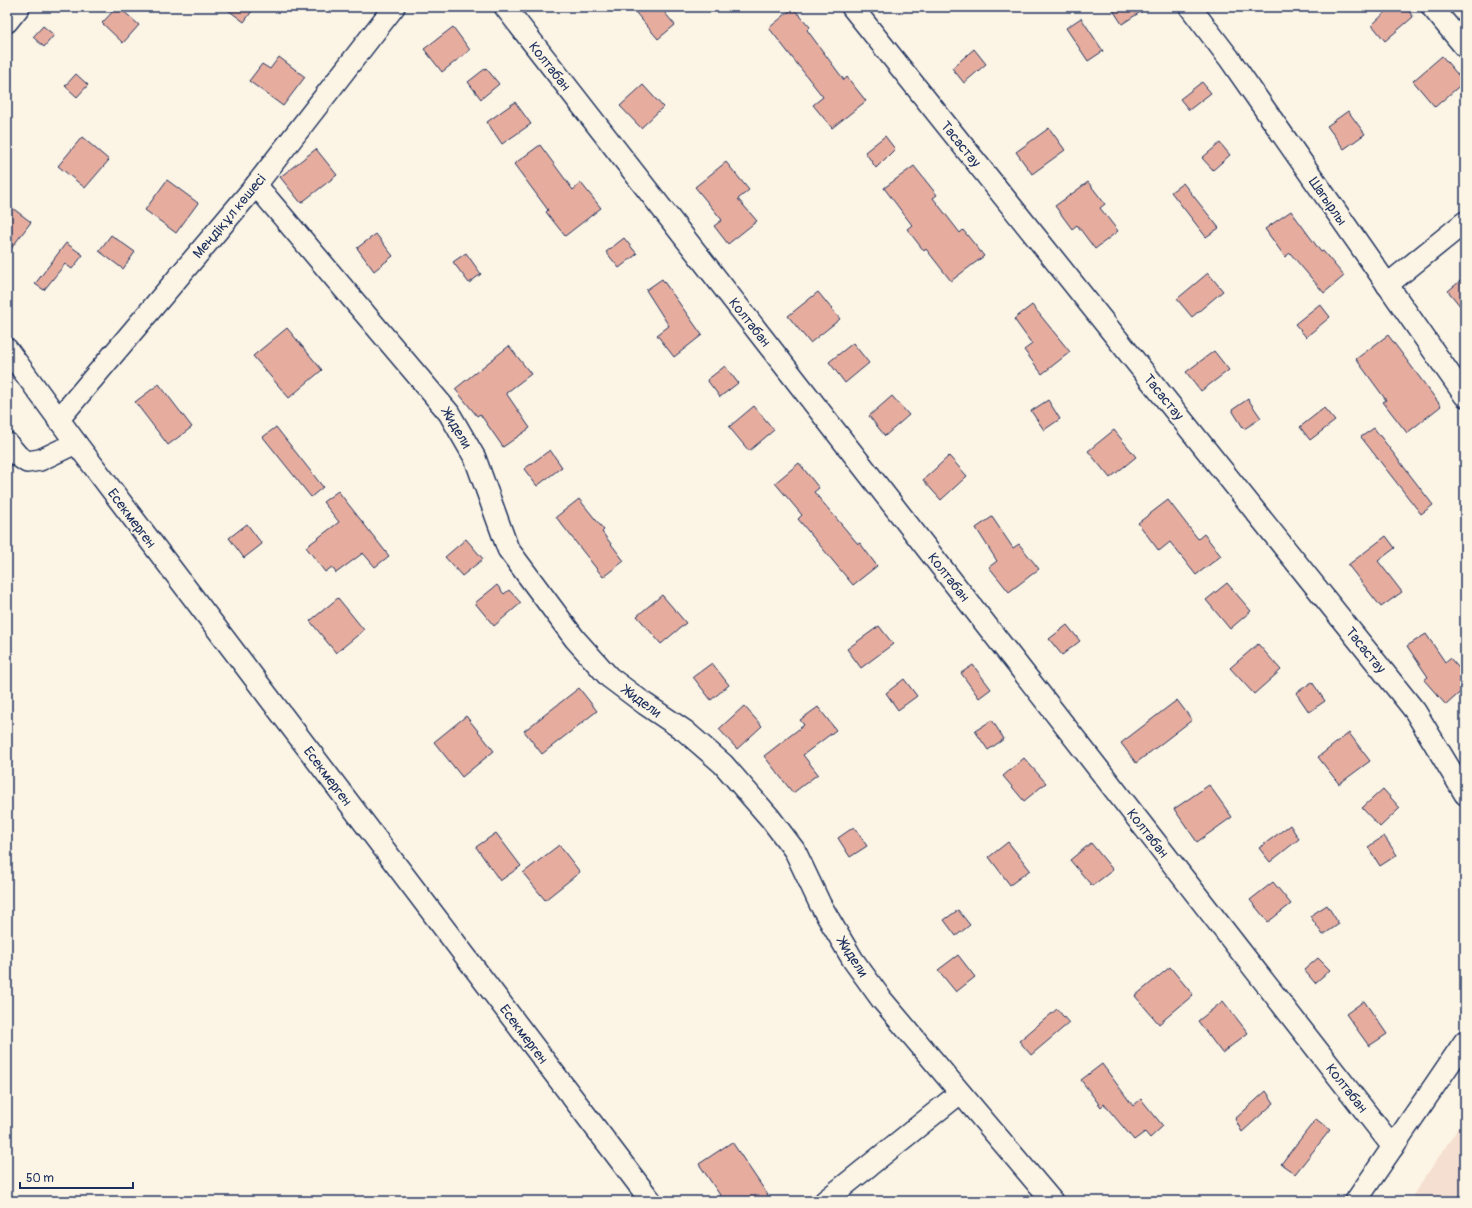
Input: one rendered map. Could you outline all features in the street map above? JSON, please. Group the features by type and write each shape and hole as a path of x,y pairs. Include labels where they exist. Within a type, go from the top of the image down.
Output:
{"street":[{"path":"7,22 19,7"},
{"name":"Меңдіқұл көшесі","path":"58,420 256,185 394,7"},
{"name":"Колтабан","path":"504,7 1393,1147"},
{"name":"Тасастау","path":"852,7 1415,710 1465,794"},
{"name":"Шагырлы","path":"1190,7 1229,58 1465,396"},
{"path":"1432,7 1465,47"},
{"name":"Жидели","path":"256,185 449,413 475,458 508,549 575,639 609,677 685,731 723,764 770,818 795,851 820,904 858,966 882,1000 1052,1201"},
{"path":"1387,285 1465,222"},
{"name":"Eсекмерген","path":"7,350 58,420 651,1201"},
{"path":"7,443 18,456 27,462 40,460 76,443"},
{"path":"1356,1201 1465,1041"},
{"path":"825,1201 960,1093"}],"shaded area":[{"path":"1465,1118 1465,1201 1409,1201"}],"building":[{"path":"117,7 119,7 139,25 123,43 102,23"},
{"path":"224,7 255,7 244,22"},
{"path":"631,7 660,7 675,25 658,39"},
{"path":"1111,7 1148,7 1122,24"},
{"path":"1391,7 1406,7 1413,17 1385,41 1372,25"},
{"path":"793,8 810,27 807,30 844,80 847,77 866,101 832,128 813,105 823,97 769,28"},
{"path":"1081,18 1103,51 1088,61 1066,28"},
{"path":"43,26 54,35 44,47 33,37"},
{"path":"453,27 470,50 442,72 424,49"},
{"path":"974,49 986,64 964,83 952,68"},
{"path":"1442,56 1464,82 1435,107 1413,81"},
{"path":"279,57 305,77 283,106 249,81 262,64 270,69"},
{"path":"486,68 499,84 481,99 468,82"},
{"path":"76,74 88,85 77,97 65,86"},
{"path":"1202,82 1211,93 1189,110 1180,99"},
{"path":"643,85 663,107 641,128 620,106"},
{"path":"515,102 531,124 502,144 487,122"},
{"path":"1348,111 1365,134 1344,149 1327,126"},
{"path":"1049,128 1065,150 1032,174 1016,152"},
{"path":"885,136 895,149 876,168 865,152"},
{"path":"82,137 109,160 85,188 58,166"},
{"path":"1220,143 1230,155 1213,170 1202,158"},
{"path":"540,145 573,190 581,183 601,208 565,236 546,212 548,210 514,164"},
{"path":"316,149 337,175 301,203 280,177"},
{"path":"726,162 749,190 738,199 757,221 728,244 714,226 722,220 695,187"},
{"path":"914,166 937,195 933,198 960,233 963,230 984,256 951,281 926,249 924,251 907,229 912,225 884,188"},
{"path":"167,180 198,203 176,233 145,210"},
{"path":"1088,182 1105,204 1100,208 1118,231 1095,249 1077,225 1072,229 1055,206"},
{"path":"1183,183 1219,228 1206,237 1171,192"},
{"path":"7,204 31,222 7,254"},
{"path":"1291,211 1321,252 1323,251 1344,276 1324,293 1290,253 1285,257 1265,229"},
{"path":"376,234 393,256 374,271 357,248"},
{"path":"111,235 135,252 123,269 99,251"},
{"path":"624,238 637,254 619,268 606,252"},
{"path":"66,243 83,255 72,269 65,264 44,290 35,284"},
{"path":"466,253 481,274 469,283 453,262"},
{"path":"1208,273 1223,291 1192,317 1177,299"},
{"path":"1465,277 1465,312 1448,291"},
{"path":"662,279 702,335 674,357 657,335 669,326 646,290"},
{"path":"818,292 840,319 810,343 788,316"},
{"path":"1320,304 1330,317 1306,337 1295,324"},
{"path":"1032,305 1070,352 1042,374 1024,350 1032,344 1014,319"},
{"path":"287,328 322,370 289,398 253,356"},
{"path":"1388,335 1441,406 1407,433 1383,402 1386,400 1356,359"},
{"path":"853,343 869,363 845,383 829,362"},
{"path":"509,346 531,374 506,393 530,428 503,447 480,414 477,416 455,389"},
{"path":"1214,351 1229,370 1201,391 1186,372"},
{"path":"725,366 738,383 720,397 707,380"},
{"path":"159,384 192,427 168,445 135,402"},
{"path":"892,396 909,415 885,436 869,416"},
{"path":"1248,399 1261,418 1244,429 1232,410"},
{"path":"1048,400 1060,419 1044,430 1031,411"},
{"path":"754,406 774,430 749,451 729,427"},
{"path":"1324,408 1335,421 1310,440 1300,427"},
{"path":"276,427 323,487 311,497 263,437"},
{"path":"1374,428 1433,505 1421,514 1361,437"},
{"path":"1114,430 1136,457 1110,478 1088,451"},
{"path":"550,450 562,467 537,486 524,469"},
{"path":"949,456 967,476 941,500 923,480"},
{"path":"799,463 819,488 814,492 858,544 860,543 877,566 853,585 798,519 802,515 775,483"},
{"path":"338,491 389,556 375,567 363,553 336,573 332,567 325,572 306,547 339,522 323,502"},
{"path":"579,499 604,530 602,532 624,561 603,577 556,517"},
{"path":"1168,500 1198,539 1204,534 1221,556 1196,575 1170,542 1159,551 1138,523"},
{"path":"992,517 1013,548 1019,544 1039,569 1009,592 989,567 997,561 976,528"},
{"path":"247,524 262,544 244,558 229,538"},
{"path":"1386,536 1395,548 1378,561 1402,592 1381,607 1348,565"},
{"path":"466,539 483,559 462,576 445,557"},
{"path":"1227,583 1251,611 1230,629 1206,600"},
{"path":"497,585 504,594 509,590 521,603 494,626 475,603"},
{"path":"662,595 686,623 661,644 637,616"},
{"path":"338,598 364,630 336,653 310,621"},
{"path":"1067,625 1080,641 1062,655 1049,639"},
{"path":"879,626 893,644 861,668 847,649"},
{"path":"1426,634 1445,662 1450,658 1465,675 1465,688 1446,705 1424,680 1428,677 1407,646"},
{"path":"1258,644 1281,670 1254,694 1230,668"},
{"path":"712,663 729,685 711,700 693,677"},
{"path":"973,665 991,689 979,698 961,673"},
{"path":"904,679 917,696 898,710 886,693"},
{"path":"1312,682 1325,701 1309,712 1296,693"},
{"path":"579,688 597,711 542,754 524,731"},
{"path":"1177,700 1192,720 1136,763 1121,743"},
{"path":"744,706 762,726 737,749 719,729"},
{"path":"818,707 836,730 803,755 818,774 793,793 764,756 804,725 800,720"},
{"path":"466,716 494,751 462,777 434,742"},
{"path":"992,720 1004,739 988,750 975,731"},
{"path":"1349,733 1370,761 1339,784 1318,757"},
{"path":"1024,758 1046,783 1024,801 1003,776"},
{"path":"1209,785 1232,817 1197,842 1174,809"},
{"path":"1383,789 1400,808 1380,827 1362,808"},
{"path":"1290,825 1299,839 1270,862 1259,848"},
{"path":"854,827 867,846 850,857 838,838"},
{"path":"496,833 521,866 500,881 476,847"},
{"path":"1384,836 1397,855 1380,866 1368,847"},
{"path":"1008,842 1030,870 1010,885 989,857"},
{"path":"1091,843 1113,870 1092,886 1070,860"},
{"path":"559,845 580,872 545,900 523,873"},
{"path":"1273,882 1291,904 1268,922 1250,900"},
{"path":"1327,905 1339,924 1323,935 1310,916"},
{"path":"958,910 970,925 956,936 944,920"},
{"path":"958,955 975,977 956,992 938,970"},
{"path":"1318,958 1330,970 1315,983 1304,970"},
{"path":"1170,967 1193,995 1159,1024 1135,996"},
{"path":"1223,1001 1248,1033 1222,1053 1198,1021"},
{"path":"1364,1001 1387,1034 1369,1046 1346,1014"},
{"path":"1057,1009 1069,1023 1031,1055 1019,1041"},
{"path":"1102,1064 1133,1106 1141,1099 1163,1126 1150,1138 1145,1132 1134,1140 1104,1104 1101,1107 1081,1080"},
{"path":"1266,1091 1274,1103 1242,1132 1235,1119"},
{"path":"1316,1119 1330,1130 1295,1174 1281,1164"},
{"path":"732,1142 772,1201 724,1201 699,1164"}]}
